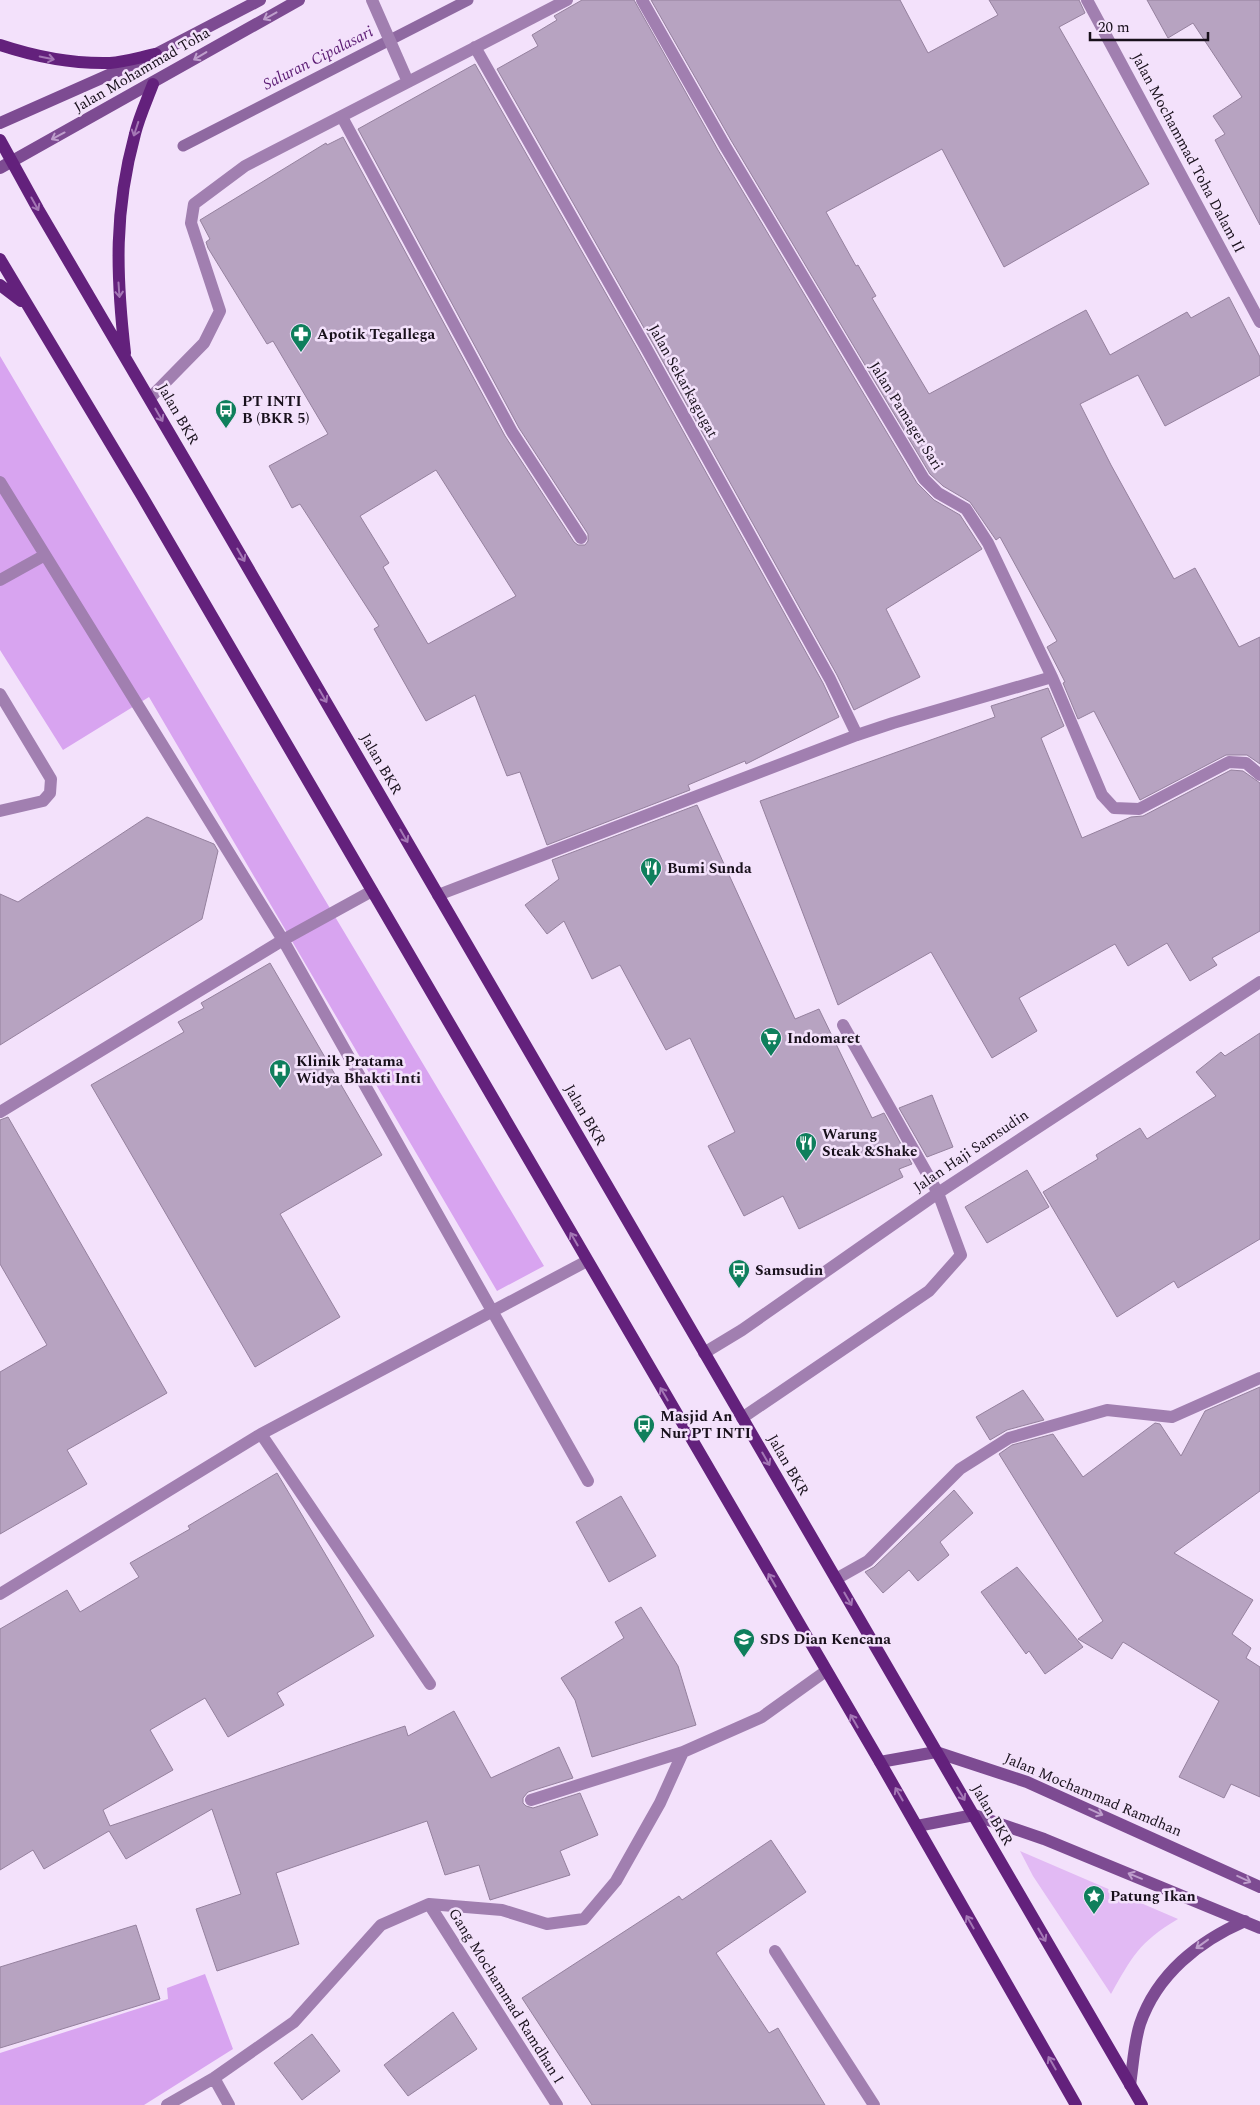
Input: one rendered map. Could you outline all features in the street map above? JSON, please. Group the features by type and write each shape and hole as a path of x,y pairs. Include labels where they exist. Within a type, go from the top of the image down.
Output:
{"main road":[{"name":"Jalan Mohammad Toha","path":"0,123 156,54 260,0"},
{"name":"Jalan Mohammad Toha","path":"0,168 153,84 299,0"},
{"path":"0,45 21,52 66,62 112,63 156,54"},
{"path":"126,358 117,267 118,224 124,182 135,132 153,84"},
{"name":"Jalan BKR","path":"0,140 1142,2105"},
{"path":"0,259 142,496 880,1762 1076,2105"},
{"path":"0,285 30,310"},
{"name":"Jalan Mochammad Ramdhan","path":"880,1762 936,1752 1027,1782 1260,1886"},
{"path":"917,1826 974,1815 1026,1832 1260,1928"},
{"path":"1130,2085 1140,2024 1165,1980 1200,1944 1222,1931 1245,1921"}],"street":[{"path":"372,0 408,82"},
{"path":"150,398 204,343 220,311 191,223 194,204 245,166 567,0"},
{"name":"Jalan Pamager Sari","path":"642,0 725,146 924,478 938,493 966,508 988,543 1052,678 1102,795 1114,808 1139,809 1229,762 1246,763 1260,775"},
{"name":"Jalan Mochammad Toha Dalam II","path":"1087,0 1260,322"},
{"name":"Jalan Sekarkagugat","path":"475,47 641,338 830,678 857,735"},
{"path":"342,117 512,432 581,538"},
{"path":"0,482 283,940 588,1481"},
{"path":"0,580 45,554"},
{"path":"438,895 857,735 1052,678"},
{"path":"0,694 51,779 50,793 43,802 0,811"},
{"path":"0,1112 283,940 372,891"},
{"name":"Jalan Haji Samsudin","path":"704,1353 742,1330 938,1193 1260,982"},
{"path":"742,1418 929,1291 961,1255 938,1193 843,1025"},
{"path":"0,1594 261,1434 587,1262"},
{"path":"836,1579 868,1560 960,1469 1009,1438 1107,1410 1172,1416 1260,1378"},
{"path":"261,1434 430,1684"},
{"path":"531,1800 683,1752 762,1717 826,1671"},
{"path":"167,2105 214,2078 294,2022 382,1925 429,1904 502,1910 547,1924 584,1918 616,1881 660,1803 683,1752"},
{"name":"Gang Mochammad Ramdhan I","path":"429,1904 557,2105"},
{"path":"775,1951 874,2105"},
{"path":"214,2078 229,2105"}],"shaded area":[{"path":"0,356 544,1266 497,1291 149,697 63,750 0,650"},
{"path":"1020,1851 1178,1919 1145,1943 1131,1960 1111,1994 1033,1876"},
{"path":"205,1974 233,2049 144,2105 0,2105 0,2053 168,1999 167,1988"}],"building":[{"path":"582,0 634,0 718,150 917,483 934,500 960,515 982,549 886,609 920,677 854,710 837,675 652,342 497,69 538,46 532,35 557,20 554,16"},
{"path":"651,0 900,0 928,53 998,15 989,0 1079,0 1085,13 1059,27 1149,184 1004,267 942,149 826,212 856,266 858,265 876,296 872,298 929,394 1086,310 1110,355 1187,312 1191,318 1229,297 1260,357 1260,375 1165,426 1138,375 1080,404 1111,465 1174,579 1195,568 1239,647 1260,637 1260,764 1247,755 1226,755 1140,800 1094,711 1078,719 1063,683 1065,682 1047,647 1057,641 1000,537 996,540 970,502 943,486 930,474 732,142"},
{"path":"1147,0 1260,0 1260,225 1215,140 1225,134 1213,116 1242,97 1193,23 1168,38"},
{"path":"475,64 638,350 823,683 839,717 746,764 745,761 688,785 690,790 547,845 520,772 507,776 475,695 426,721 374,629 379,626 300,504 292,508 269,466 328,434 273,341 267,344 208,248 206,242 210,239 200,220 326,143 327,145 343,137 505,436 574,542 578,545 585,545 588,541 588,534 519,428 358,129","holes":["436,470 516,596 428,644 383,567 389,563 360,516"]},
{"path":"1048,688 1064,726 1041,738 1082,838 1131,817 1143,816 1231,770 1243,771 1260,783 1260,931 1212,958 1217,965 1190,981 1167,943 1128,966 1115,944 1019,998 1037,1031 992,1058 931,952 838,1005 760,801 995,717 991,706"},
{"path":"697,805 795,1019 819,1009 872,1118 884,1113 912,1164 899,1169 903,1177 799,1229 783,1196 744,1216 708,1146 735,1132 690,1038 666,1050 620,965 592,979 564,921 547,934 525,905 559,879 552,860"},
{"path":"147,817 214,844 218,851 202,919 0,1045 0,894 18,902"},
{"path":"270,963 382,1155 280,1214 340,1317 255,1367 91,1085 184,1032 178,1022 204,1008 201,1003"},
{"path":"1260,1033 1260,1239 1178,1288 1174,1281 1117,1317 1043,1192 1098,1159 1096,1155 1140,1128 1147,1139 1216,1096 1196,1072 1221,1052 1225,1056"},
{"path":"932,1095 953,1147 927,1157 899,1108"},
{"path":"8,1117 167,1393 67,1450 87,1484 0,1534 0,1372 47,1345 0,1264 0,1120"},
{"path":"1027,1170 1049,1207 987,1243 965,1207"},
{"path":"1260,1387 1260,1491 1174,1553 1253,1600 1232,1634 1251,1648 1246,1658 1260,1667 1260,1797 1231,1784 1224,1798 1179,1777 1219,1701 1123,1642 1112,1659 1078,1639 1103,1621 999,1454 1012,1445 1053,1434 1083,1477 1155,1423 1160,1424 1181,1456 1205,1411"},
{"path":"1023,1390 1044,1420 1007,1430 990,1440 976,1417"},
{"path":"277,1473 374,1636 277,1693 284,1705 228,1737 205,1698 150,1730 173,1770 103,1810 110,1826 405,1726 408,1736 454,1711 491,1778 559,1747 573,1778 528,1792 523,1798 523,1803 533,1808 580,1793 598,1835 560,1851 570,1875 490,1900 479,1865 445,1875 427,1821 276,1873 299,1944 217,1971 196,1909 241,1894 212,1809 126,1859 109,1831 44,1869 33,1850 0,1870 0,1629 67,1590 80,1612 139,1577 130,1563 190,1529 188,1526"},
{"path":"954,1490 973,1513 940,1542 949,1555 918,1581 909,1570 883,1593 865,1572 874,1567"},
{"path":"621,1496 656,1556 609,1582 576,1522"},
{"path":"1017,1567 1083,1647 1045,1674 1029,1651 1026,1654 981,1592"},
{"path":"641,1607 678,1666 696,1725 592,1757 575,1700 561,1678 624,1638 615,1622"},
{"path":"771,1840 806,1892 716,1953 769,2033 778,2028 825,2105 592,2105 522,1998 679,1896 682,1900"},
{"path":"136,1925 160,1999 0,2048 0,1967"},
{"path":"453,2012 477,2049 408,2096 384,2065"},
{"path":"312,2034 340,2071 302,2100 274,2063"}],"waterway":[{"name":"Saluran Cipalasari","path":"183,146 468,0"}],"place":[{"name":"Apotik Tegallega","path":"301,353"},
{"name":"PT INTI B (BKR 5)","path":"226,429"},
{"name":"Bumi Sunda","path":"651,887"},
{"name":"Indomaret","path":"771,1057"},
{"name":"Klinik Pratama Widya Bhakti Inti","path":"280,1089"},
{"name":"Warung Steak &Shake","path":"806,1162"},
{"name":"Samsudin","path":"739,1289"},
{"name":"Masjid An Nur PT INTI","path":"644,1444"},
{"name":"SDS Dian Kencana","path":"744,1658"},
{"name":"Patung Ikan","path":"1094,1915"}]}
